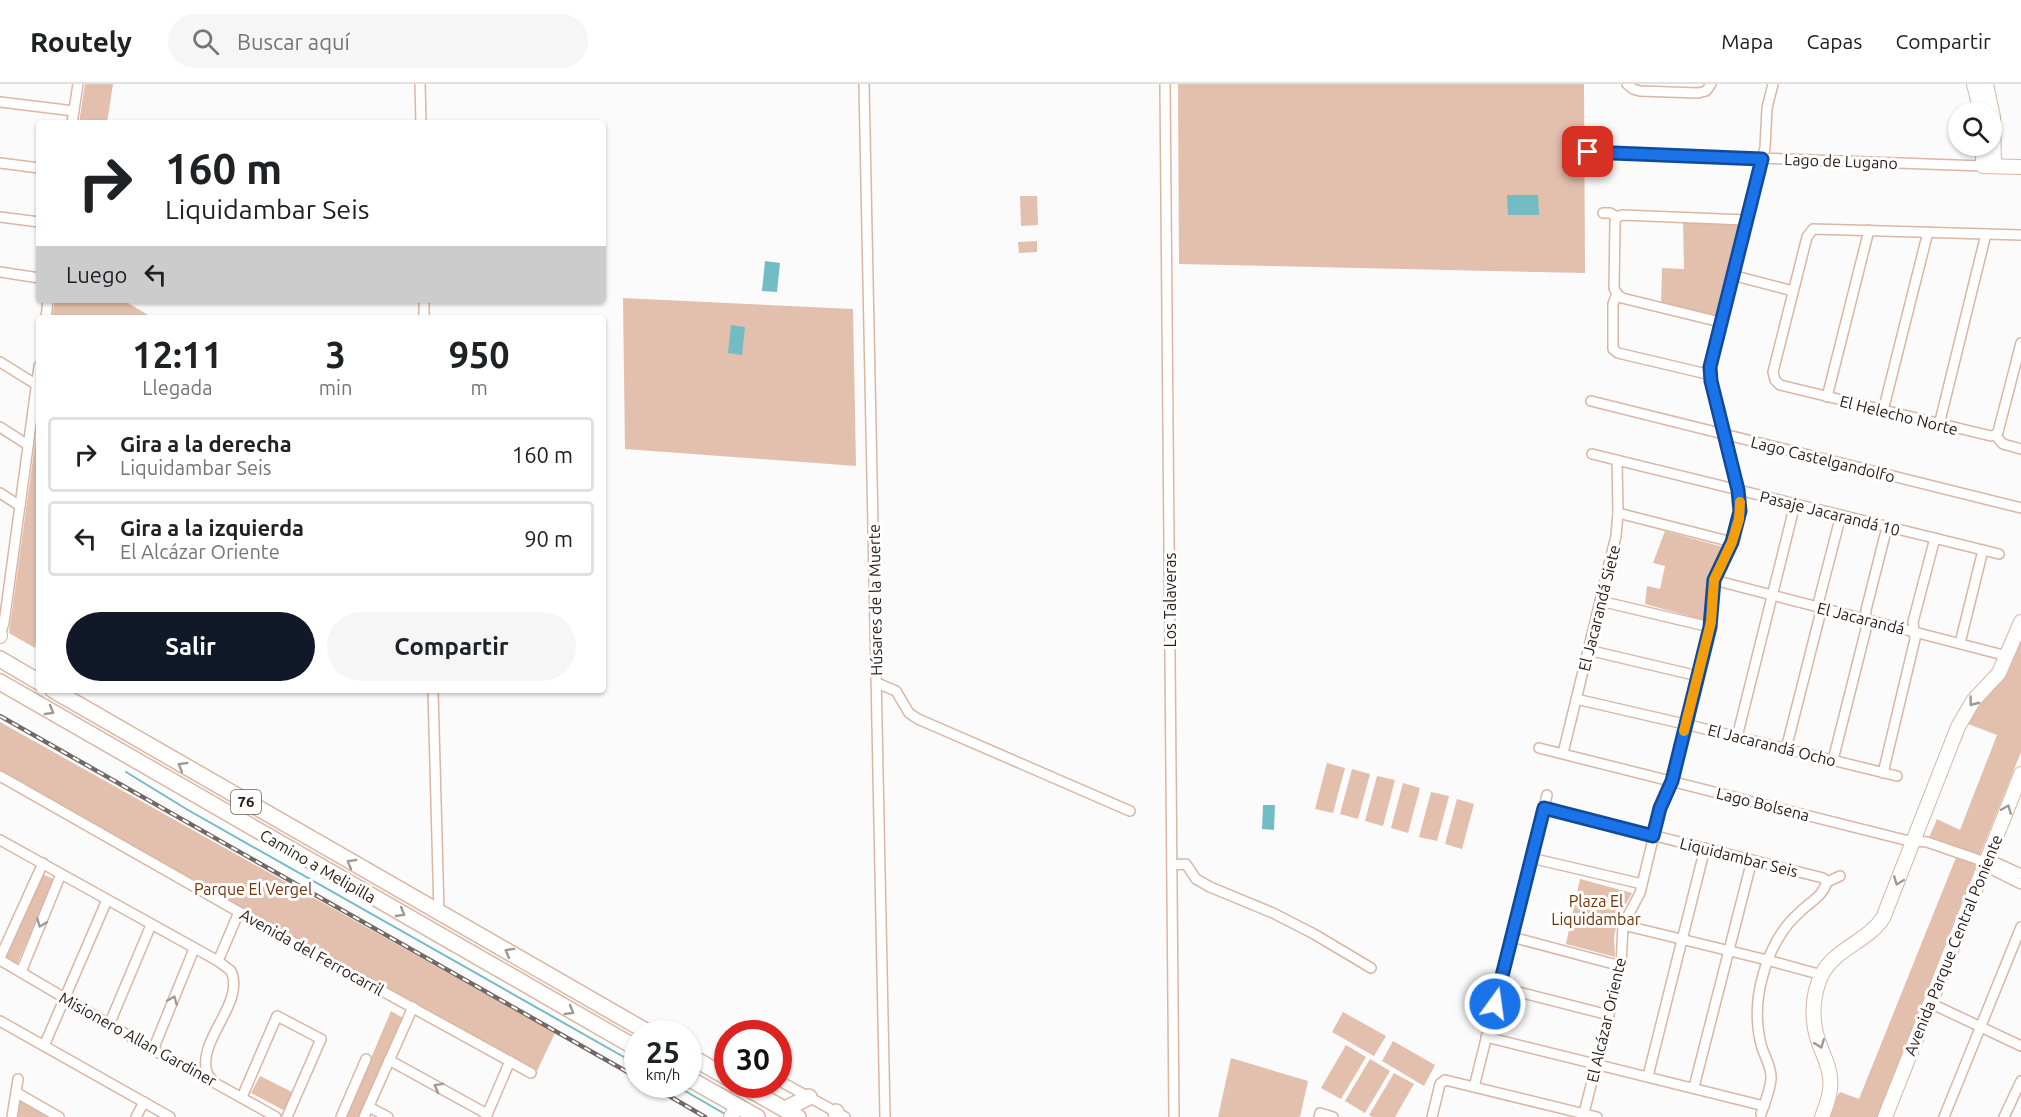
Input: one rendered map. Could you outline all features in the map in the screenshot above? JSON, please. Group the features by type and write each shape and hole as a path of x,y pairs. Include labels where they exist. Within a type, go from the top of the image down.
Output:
{"main road":[{"path":"0,659 36,680"},
{"name":"Camino a Melipilla","path":"0,682 624,1041"},
{"name":"Camino a Melipilla","path":"58,693 626,1020"},
{"path":"702,1088 734,1112 758,1117"},
{"path":"765,1098 791,1113 809,1097"}],"street":[{"path":"72,120 78,84"},
{"path":"420,84 420,120"},
{"name":"Húsares de la Muerte","path":"864,84 885,1117"},
{"name":"Los Talaveras","path":"1165,84 1174,1117"},
{"path":"1627,84 1640,91 1683,88 1704,92 1711,84"},
{"name":"El Alcázar Oriente","path":"1583,1115 1621,966 1623,925 1642,884 1660,808 1672,781 1710,627 1714,580 1732,542 1740,511 1738,490 1710,375 1712,355 1765,148 1767,108 1773,84"},
{"path":"1974,84 1978,102"},
{"path":"1986,84 1993,117 1988,166"},
{"path":"0,102 74,111"},
{"name":"Lago de Lugano","path":"1588,152 2021,167"},
{"path":"1986,156 1988,166"},
{"path":"0,163 36,168"},
{"path":"1603,213 1610,213 1617,217 1622,215 1746,220"},
{"path":"0,217 36,222"},
{"path":"1617,217 1614,277 1617,294 1613,307 1615,351 1710,375"},
{"path":"1732,275 1793,291 1807,237 1811,231 1819,229 2021,235"},
{"path":"1827,397 1869,230"},
{"path":"1883,411 1928,232"},
{"path":"1939,425 1986,234"},
{"path":"0,272 36,278"},
{"name":"El Helecho Norte","path":"1793,291 1773,372 1774,380 1780,385 1939,425 1995,435 2003,444 2021,449"},
{"path":"1617,294 1622,298 1720,322"},
{"path":"1995,435 1998,432 2021,345"},
{"path":"0,362 36,385"},
{"path":"0,636 4,623 36,393"},
{"name":"Lago Castelgandolfo","path":"1591,401 2021,508"},
{"path":"0,427 28,446"},
{"name":"Pasaje Jacarandá 10","path":"1592,454 1999,554"},
{"name":"El Jacarandá Siete","path":"1563,753 1616,536 1617,460"},
{"path":"0,492 20,506"},
{"path":"1737,737 1795,504"},
{"path":"1618,513 1732,542"},
{"path":"1786,749 1820,615 1820,600 1841,515"},
{"path":"1833,760 1866,629 1866,610 1887,526"},
{"path":"1882,773 1915,639 1913,622 1935,538"},
{"path":"1960,644 1983,550"},
{"name":"El Jacarandá","path":"1714,580 2007,656"},
{"path":"1600,601 1710,627"},
{"path":"1822,1117 1831,1080 1814,1021 1815,997 1822,975 1834,958 1869,933 1881,921 1962,718 1973,701 1999,673 2021,622"},
{"path":"1588,650 1698,676"},
{"path":"877,683 896,691 909,713 918,719 1130,810"},
{"path":"433,693 439,913"},
{"name":"El Jacarandá Ocho","path":"1576,699 1897,776"},
{"name":"Lago Bolsena","path":"1539,748 1913,841 1928,842 1985,862 1994,862 2021,874"},
{"name":"Avenida Parque Central Poniente","path":"1885,1117 2021,774"},
{"name":"Avenida del Ferrocarril","path":"0,776 239,912 531,1073"},
{"path":"1474,1087 1547,795"},
{"name":"Liquidambar Seis","path":"1544,808 1823,878 1827,882"},
{"path":"0,840 231,971 234,988 205,1058 208,1075"},
{"path":"1648,1076 1705,848"},
{"path":"1532,858 1642,884"},
{"path":"1694,1087 1752,860"},
{"name":"Lago Bolsena","path":"1985,862 1991,869 2021,884"},
{"path":"0,959 43,863"},
{"path":"1172,865 1186,864 1196,879 1210,887 1304,928 1371,968"},
{"path":"21,972 61,874"},
{"path":"1486,1037 1694,1087 1762,1110 1771,1078 1759,1037 1757,1010 1767,960 1787,926 1821,895 1827,882 1840,876"},
{"path":"44,1046 107,900"},
{"path":"218,962 239,912"},
{"path":"109,1025 151,925"},
{"path":"1623,925 1822,975"},
{"path":"1944,1117 2018,941 2021,927"},
{"path":"1512,937 1621,966"},
{"path":"153,1050 194,949"},
{"name":"Misionero Allan Gardiner","path":"0,959 153,1050 199,1073 208,1075 215,1083 270,1115"},
{"path":"1499,987 1609,1016"},
{"path":"1930,1003 2021,1046"},
{"path":"364,1117 412,1007"},
{"path":"242,1097 277,1016 321,1039 287,1117"},
{"path":"0,1022 170,1117"},
{"path":"341,1117 366,1059"},
{"path":"390,1060 487,1116 510,1061"},
{"path":"12,1117 18,1079"},
{"path":"1432,1117 1441,1082 1448,1080 1597,1117"},
{"path":"2004,1117 2021,1081"},
{"path":"792,1088 839,1115"},
{"path":"17,1093 59,1117"},
{"path":"136,1117 144,1102"},
{"path":"369,1107 388,1117"},
{"path":"1319,1117 1320,1113 1333,1117"}],"green space":[{"path":"85,84 113,84 107,120 79,120"},
{"path":"1178,84 1584,84 1585,273 1179,264"},
{"path":"1020,196 1037,196 1038,225 1021,226"},
{"path":"1683,219 1744,222 1719,320 1661,305 1662,268 1684,269"},
{"path":"1037,241 1037,252 1019,253 1018,242"},
{"path":"623,298 853,309 856,466 625,449"},
{"path":"54,303 128,303 148,315 52,315"},
{"path":"36,437 35,648 9,633"},
{"path":"1665,531 1723,547 1711,574 1707,621 1645,604 1647,586 1660,589 1665,566 1653,563"},
{"path":"2021,634 2021,752 1979,857 1928,840 1937,819 1960,830 1997,735 1968,724 1978,707 2001,680"},
{"name":"Parque El Vergel","path":"0,722 555,1033 537,1071 0,772"},
{"path":"1327,763 1345,768 1333,813 1315,809"},
{"path":"1352,769 1370,774 1358,819 1340,814"},
{"path":"1377,776 1395,780 1383,826 1365,821"},
{"path":"1403,783 1420,788 1408,833 1391,828"},
{"path":"1431,792 1449,796 1437,841 1419,837"},
{"path":"1457,799 1474,804 1462,849 1445,844"},
{"path":"1957,855 1977,863 1877,1117 1829,1117 1840,1092 1859,1099"},
{"path":"42,874 54,879 16,967 4,960"},
{"name":"Plaza El Liquidambar","path":"1580,879 1632,893 1618,918 1614,937 1615,957 1566,944"},
{"path":"391,1011 403,1018 359,1117 346,1117"},
{"path":"1343,1012 1386,1036 1374,1056 1332,1032"},
{"path":"1393,1041 1435,1065 1424,1086 1382,1061"},
{"path":"1346,1045 1366,1057 1341,1099 1321,1088"},
{"path":"1231,1058 1308,1081 1300,1117 1218,1117"},
{"path":"1370,1059 1390,1071 1365,1113 1345,1101"},
{"path":"1394,1073 1414,1084 1395,1117 1369,1115"},
{"path":"260,1076 294,1093 285,1111 251,1093"},
{"path":"20,1098 54,1117 15,1117"}],"water":[{"path":"1507,195 1538,195 1539,215 1508,215"},
{"path":"765,261 780,263 777,292 762,291"},
{"path":"731,325 745,327 742,355 728,353"},
{"path":"1263,805 1275,805 1274,830 1262,829"}],"waterway":[{"path":"126,772 188,810 624,1057"},
{"path":"697,1098 725,1114"}],"railway":[{"path":"0,716 624,1070"},
{"path":"673,1098 705,1117"}],"slow traffic":[{"path":"1684,731 1711,622 1714,580 1732,542 1739,519 1740,502"}],"route":[{"path":"1495,1004 1544,808 1653,836 1660,808 1672,781 1710,627 1714,580 1729,550 1740,511 1738,490 1711,381 1710,367 1762,159 1588,152"}]}
